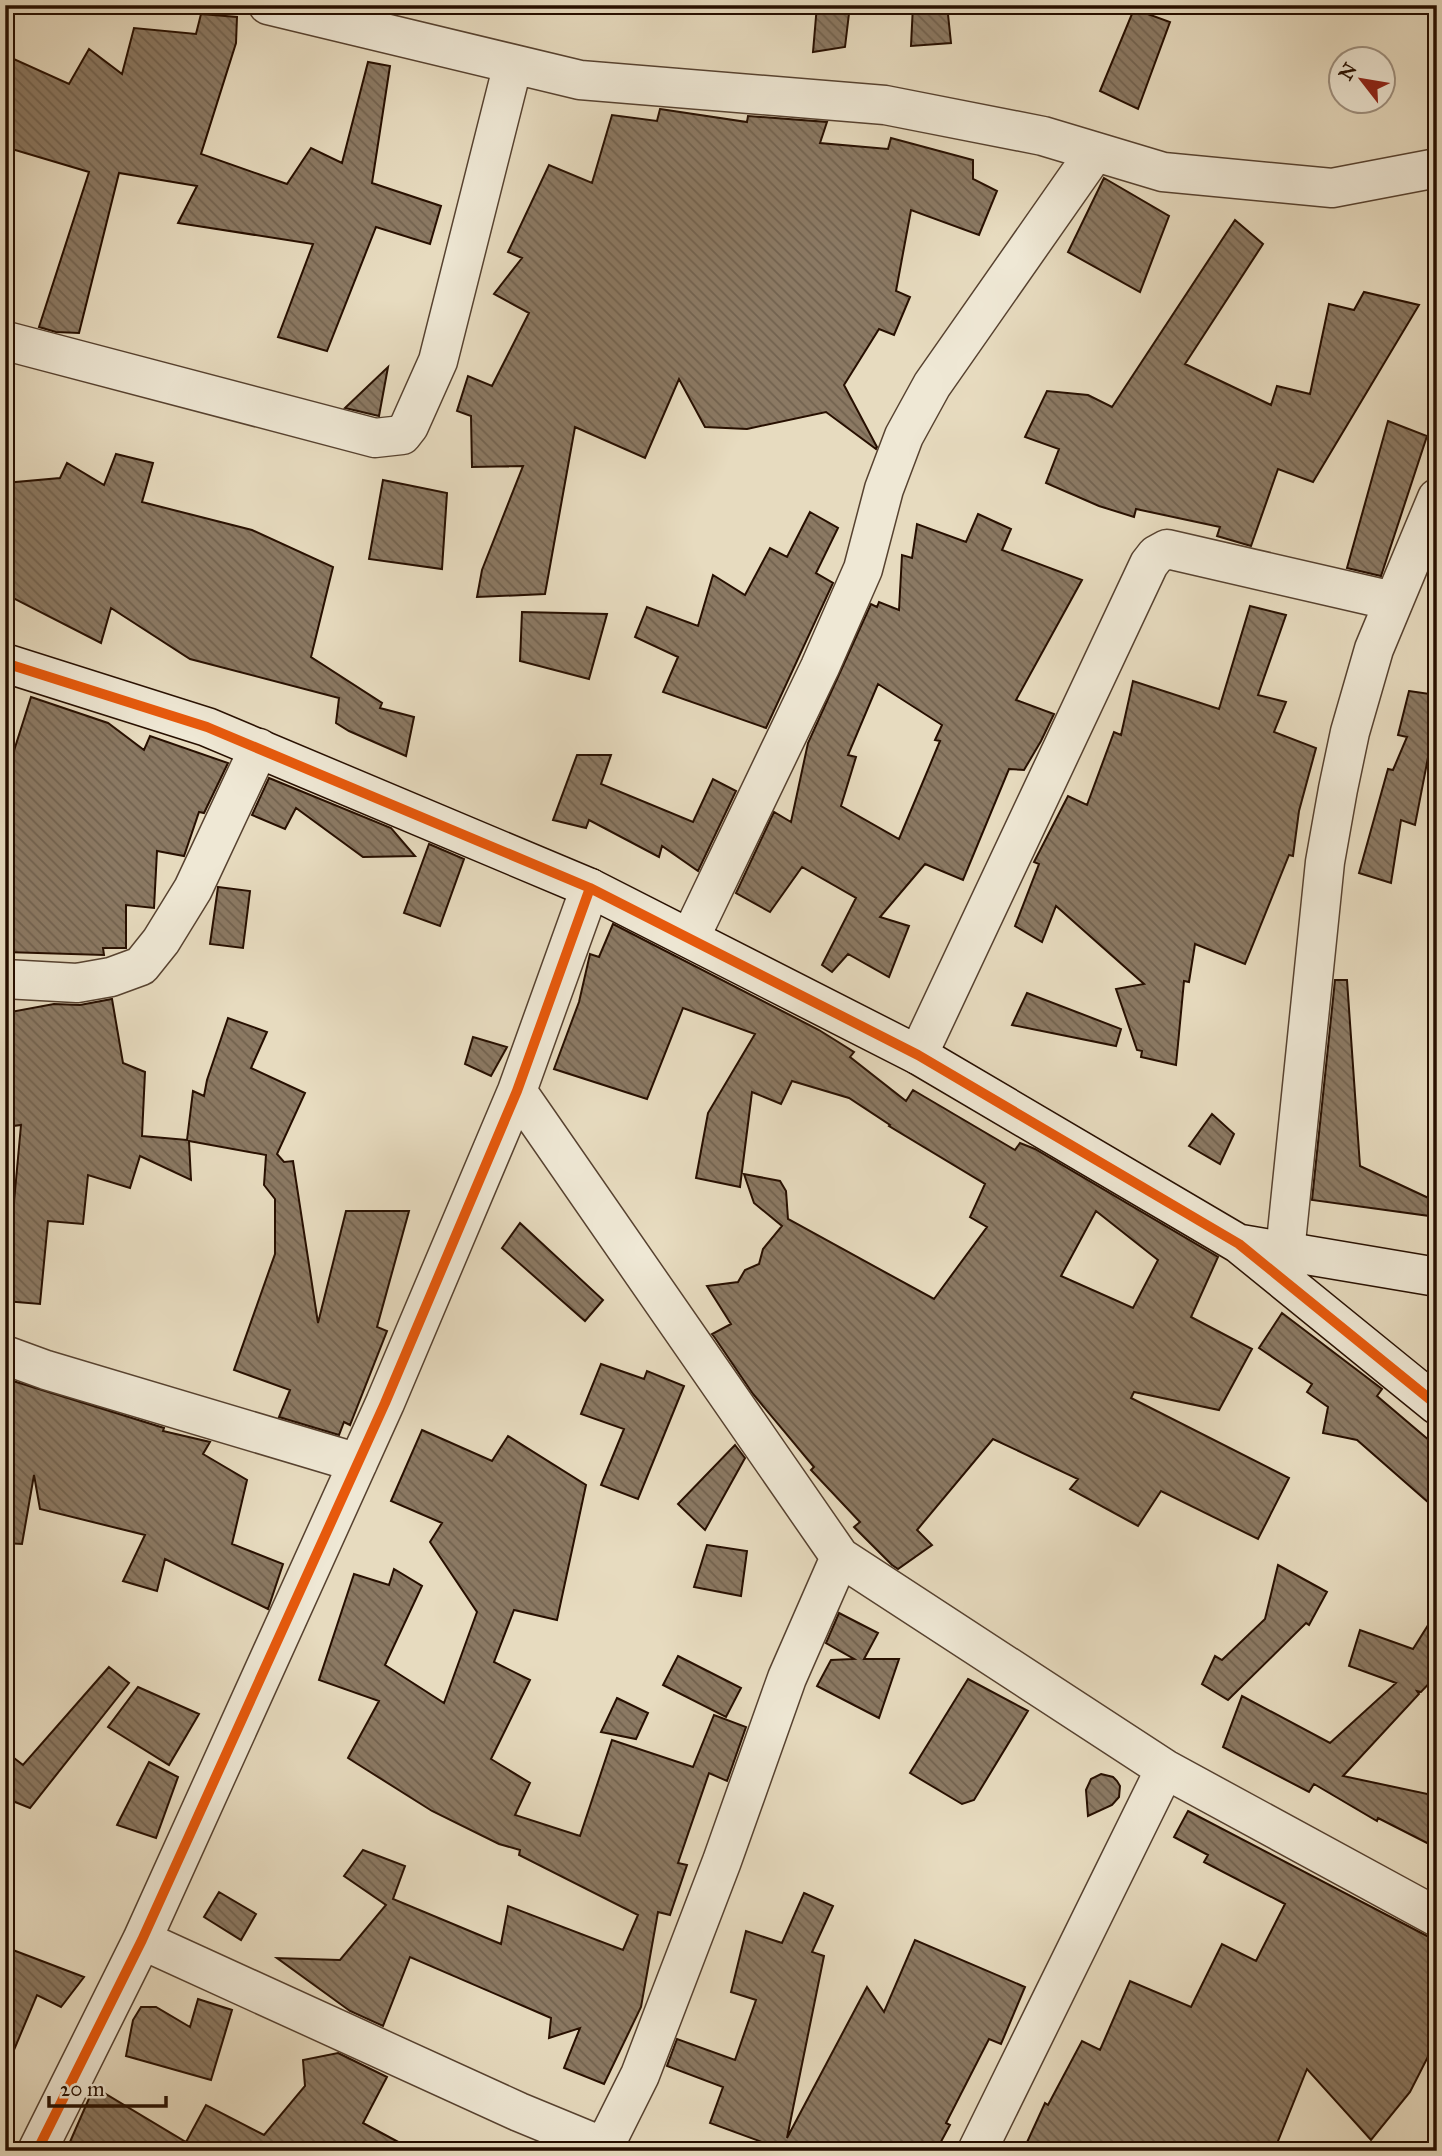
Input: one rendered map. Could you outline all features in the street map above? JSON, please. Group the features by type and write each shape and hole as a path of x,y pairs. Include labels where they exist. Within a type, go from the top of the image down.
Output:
{"street":[{"path":"268,5 580,80 885,105 1043,136 1163,172 1332,188 1437,167"},
{"path":"10,342 375,438 402,435 410,426 438,362 513,64"},
{"path":"690,939 820,667 863,569 884,489 904,436 932,385 1095,152"},
{"path":"1285,1252 1327,850 1350,732 1374,649 1437,498"},
{"path":"918,1055 1149,564 1156,555 1167,549 1393,601"},
{"path":"5,663 207,727 590,888 918,1055 1239,1244 1437,1405"},
{"path":"5,979 77,983 111,977 141,966 193,889 260,748"},
{"path":"37,2151 142,1940 358,1464 517,1091 590,888"},
{"path":"517,1091 840,1557 1165,1769 1437,1917"},
{"path":"1239,1244 1437,1278"},
{"path":"5,1355 46,1370 358,1464"},
{"path":"142,1940 519,2112 608,2149 640,2075 722,1861 787,1678 840,1557"},
{"path":"977,2151 1165,1769"}],"building":[{"path":"817,5 850,5 845,47 813,52"},
{"path":"913,5 947,5 951,43 911,46"},
{"path":"1134,9 1170,22 1138,109 1100,91"},
{"path":"201,14 237,17 236,43 201,154 287,184 311,148 342,163 368,62 390,66 372,183 441,206 430,244 376,227 327,351 278,337 313,244 178,223 197,186 119,173 79,333 56,332 39,327 89,172 5,147 5,55 69,84 89,49 122,74 134,28 196,34"},
{"path":"660,109 747,122 748,116 827,122 820,143 888,149 891,138 973,160 973,179 997,191 979,235 911,210 896,291 910,297 894,335 879,329 844,385 876,449 826,412 747,429 705,427 679,379 645,458 575,427 545,594 477,597 482,570 523,466 472,467 471,416 457,411 468,376 492,386 529,313 494,294 522,258 508,252 549,165 592,183 612,115 657,121"},
{"path":"1104,178 1169,216 1140,292 1068,252"},
{"path":"1235,220 1263,244 1185,364 1271,405 1277,386 1310,394 1329,304 1354,310 1364,292 1419,305 1313,482 1278,469 1251,546 1217,536 1220,527 1136,509 1134,517 1099,506 1046,483 1059,449 1025,437 1047,391 1088,395 1112,407"},
{"path":"388,367 379,416 345,408"},
{"path":"1388,421 1427,436 1381,576 1347,568"},
{"path":"116,454 153,463 142,502 252,530 333,567 311,657 382,703 380,708 414,717 406,756 336,723 339,698 190,659 111,608 101,643 5,594 5,483 60,478 67,463 104,485"},
{"path":"383,480 447,493 442,569 369,559"},
{"path":"810,512 838,528 816,573 833,583 766,728 663,692 678,657 635,637 647,607 698,626 713,575 745,595 770,548 787,557"},
{"path":"978,514 1011,529 1002,550 1082,580 1016,700 1054,714 1024,770 1009,769 963,880 925,864 880,917 909,926 889,977 848,954 832,972 822,965 856,898 802,867 770,912 736,893 774,812 791,822 808,743 871,604 877,607 879,602 899,610 902,555 912,558 917,524 966,542","holes":["878,684 942,725 935,740 940,741 899,839 841,806 856,757 848,755"]},
{"path":"1250,606 1286,615 1258,695 1286,702 1274,732 1316,748 1299,811 1293,856 1289,855 1245,964 1195,944 1189,982 1184,981 1176,1065 1141,1057 1142,1051 1137,1050 1116,989 1144,984 1056,906 1042,942 1015,926 1039,864 1034,862 1068,796 1087,805 1114,732 1121,735 1133,681 1219,709"},
{"path":"522,612 607,614 589,679 520,661"},
{"path":"1409,691 1437,695 1437,743 1431,742 1415,825 1401,820 1391,883 1359,873 1388,769 1393,770 1407,737 1398,735"},
{"path":"31,697 108,723 144,750 150,736 228,763 204,813 199,812 184,856 157,851 154,908 126,905 126,948 103,948 104,955 5,952 5,779"},
{"path":"577,755 611,755 601,784 693,822 713,779 736,791 698,871 662,846 659,857 589,820 586,828 553,820"},
{"path":"269,778 391,828 415,856 363,857 296,808 285,829 252,815"},
{"path":"429,844 464,859 440,926 404,913"},
{"path":"218,887 250,891 243,948 210,944"},
{"path":"613,924 819,1030 854,1052 850,1057 906,1101 913,1090 1015,1150 1020,1143 1035,1149 1218,1257 1191,1317 1252,1349 1219,1410 1134,1392 1131,1398 1289,1478 1258,1539 1161,1491 1138,1526 1070,1489 1078,1479 993,1439 917,1530 932,1545 898,1569 892,1565 854,1527 860,1522 811,1470 814,1467 753,1394 712,1334 731,1324 707,1286 738,1282 745,1270 759,1264 763,1249 782,1226 754,1203 744,1174 780,1181 786,1191 788,1219 934,1299 987,1227 970,1217 985,1184 889,1126 849,1098 792,1081 781,1104 752,1092 740,1187 696,1178 708,1113 755,1034 683,1008 647,1099 554,1069 579,1002 590,954 599,957","holes":["1096,1211 1158,1260 1133,1308 1061,1276"]},
{"path":"1335,980 1347,980 1360,1166 1437,1202 1437,1217 1312,1200"},
{"path":"1027,993 1121,1029 1116,1046 1012,1025"},
{"path":"112,999 123,1063 145,1072 142,1136 187,1140 193,1091 204,1096 228,1018 267,1032 251,1068 305,1093 277,1154 284,1162 293,1161 318,1323 346,1211 409,1211 377,1327 387,1331 350,1425 344,1422 339,1435 279,1417 290,1390 234,1370 275,1254 275,1199 264,1185 266,1155 189,1141 191,1180 140,1156 130,1188 88,1175 83,1224 48,1221 40,1304 5,1301 21,1125 5,1127 5,1013 54,1004 80,1005"},
{"path":"473,1037 507,1047 491,1076 465,1064"},
{"path":"1212,1114 1234,1134 1220,1164 1189,1146"},
{"path":"520,1223 603,1300 585,1321 502,1248"},
{"path":"1282,1313 1382,1389 1377,1396 1437,1447 1437,1510 1357,1440 1323,1433 1328,1407 1307,1392 1312,1384 1259,1348"},
{"path":"601,1364 644,1379 647,1371 684,1386 638,1499 601,1485 624,1429 581,1414"},
{"path":"13,1381 164,1428 163,1431 210,1442 203,1454 247,1480 232,1544 283,1564 268,1609 165,1559 157,1591 123,1581 145,1535 40,1509 34,1475 22,1544 5,1543 5,1406"},
{"path":"422,1430 492,1461 508,1436 586,1485 557,1620 514,1610 494,1662 530,1680 491,1759 530,1783 515,1815 580,1836 612,1740 693,1767 714,1715 746,1727 727,1781 709,1773 678,1863 687,1865 670,1915 658,1912 641,2007 604,2084 564,2068 580,2028 549,2038 551,2018 410,1957 383,2026 350,2011 277,1958 340,1960 386,1905 344,1876 363,1850 405,1866 393,1899 501,1944 508,1906 623,1950 638,1915 519,1855 520,1850 499,1844 432,1811 348,1758 379,1701 319,1680 354,1574 389,1585 394,1569 422,1586 385,1665 444,1703 477,1612 430,1542 442,1523 391,1501"},
{"path":"735,1445 745,1458 705,1530 678,1504"},
{"path":"707,1545 747,1551 741,1596 694,1587"},
{"path":"1278,1565 1327,1592 1309,1625 1306,1623 1228,1700 1202,1684 1215,1656 1222,1660 1265,1619"},
{"path":"1437,1611 1437,1675 1421,1692 1417,1691 1419,1694 1343,1776 1437,1796 1437,1848 1378,1818 1377,1821 1314,1784 1309,1792 1223,1747 1242,1696 1330,1743 1396,1683 1349,1666 1360,1630 1413,1649"},
{"path":"839,1613 878,1633 864,1659 899,1659 879,1718 817,1686 831,1660 854,1659 826,1643"},
{"path":"678,1656 741,1688 726,1717 663,1685"},
{"path":"109,1667 129,1683 30,1808 5,1798 5,1751 23,1765"},
{"path":"968,1679 1028,1711 974,1800 962,1804 910,1773"},
{"path":"138,1687 199,1714 169,1765 108,1727"},
{"path":"617,1698 648,1713 636,1739 601,1732"},
{"path":"149,1762 178,1777 156,1838 117,1825"},
{"path":"1101,1774 1117,1781 1120,1786 1119,1797 1112,1805 1088,1816 1086,1790 1091,1779"},
{"path":"1188,1811 1437,1939 1437,2039 1410,2092 1371,2140 1307,2069 1274,2151 1023,2151 1045,2103 1048,2105 1082,2041 1100,2050 1130,1981 1191,2007 1222,1944 1256,1961 1285,1904 1204,1862 1208,1855 1174,1837"},
{"path":"219,1892 256,1914 241,1940 204,1917"},
{"path":"804,1893 833,1906 812,1952 824,1956 787,2138 867,1987 884,2012 915,1940 1025,1987 1001,2044 989,2039 946,2123 950,2125 936,2151 780,2151 781,2149 710,2123 723,2087 667,2066 677,2039 735,2060 756,2000 731,1992 746,1931 782,1943"},
{"path":"5,1947 84,1977 61,2007 37,1995 6,2069"},
{"path":"198,1999 232,2010 211,2080 126,2056 133,2020 141,2007 156,2007 190,2027"},
{"path":"338,2053 387,2077 363,2123 415,2151 66,2151 94,2087 186,2142 206,2105 264,2135 305,2086 303,2060"}],"cycle path":[{"path":"5,663 207,727 590,888 918,1055 1239,1244 1437,1405"},
{"path":"37,2151 142,1940 385,1403 517,1091 590,888"}]}
